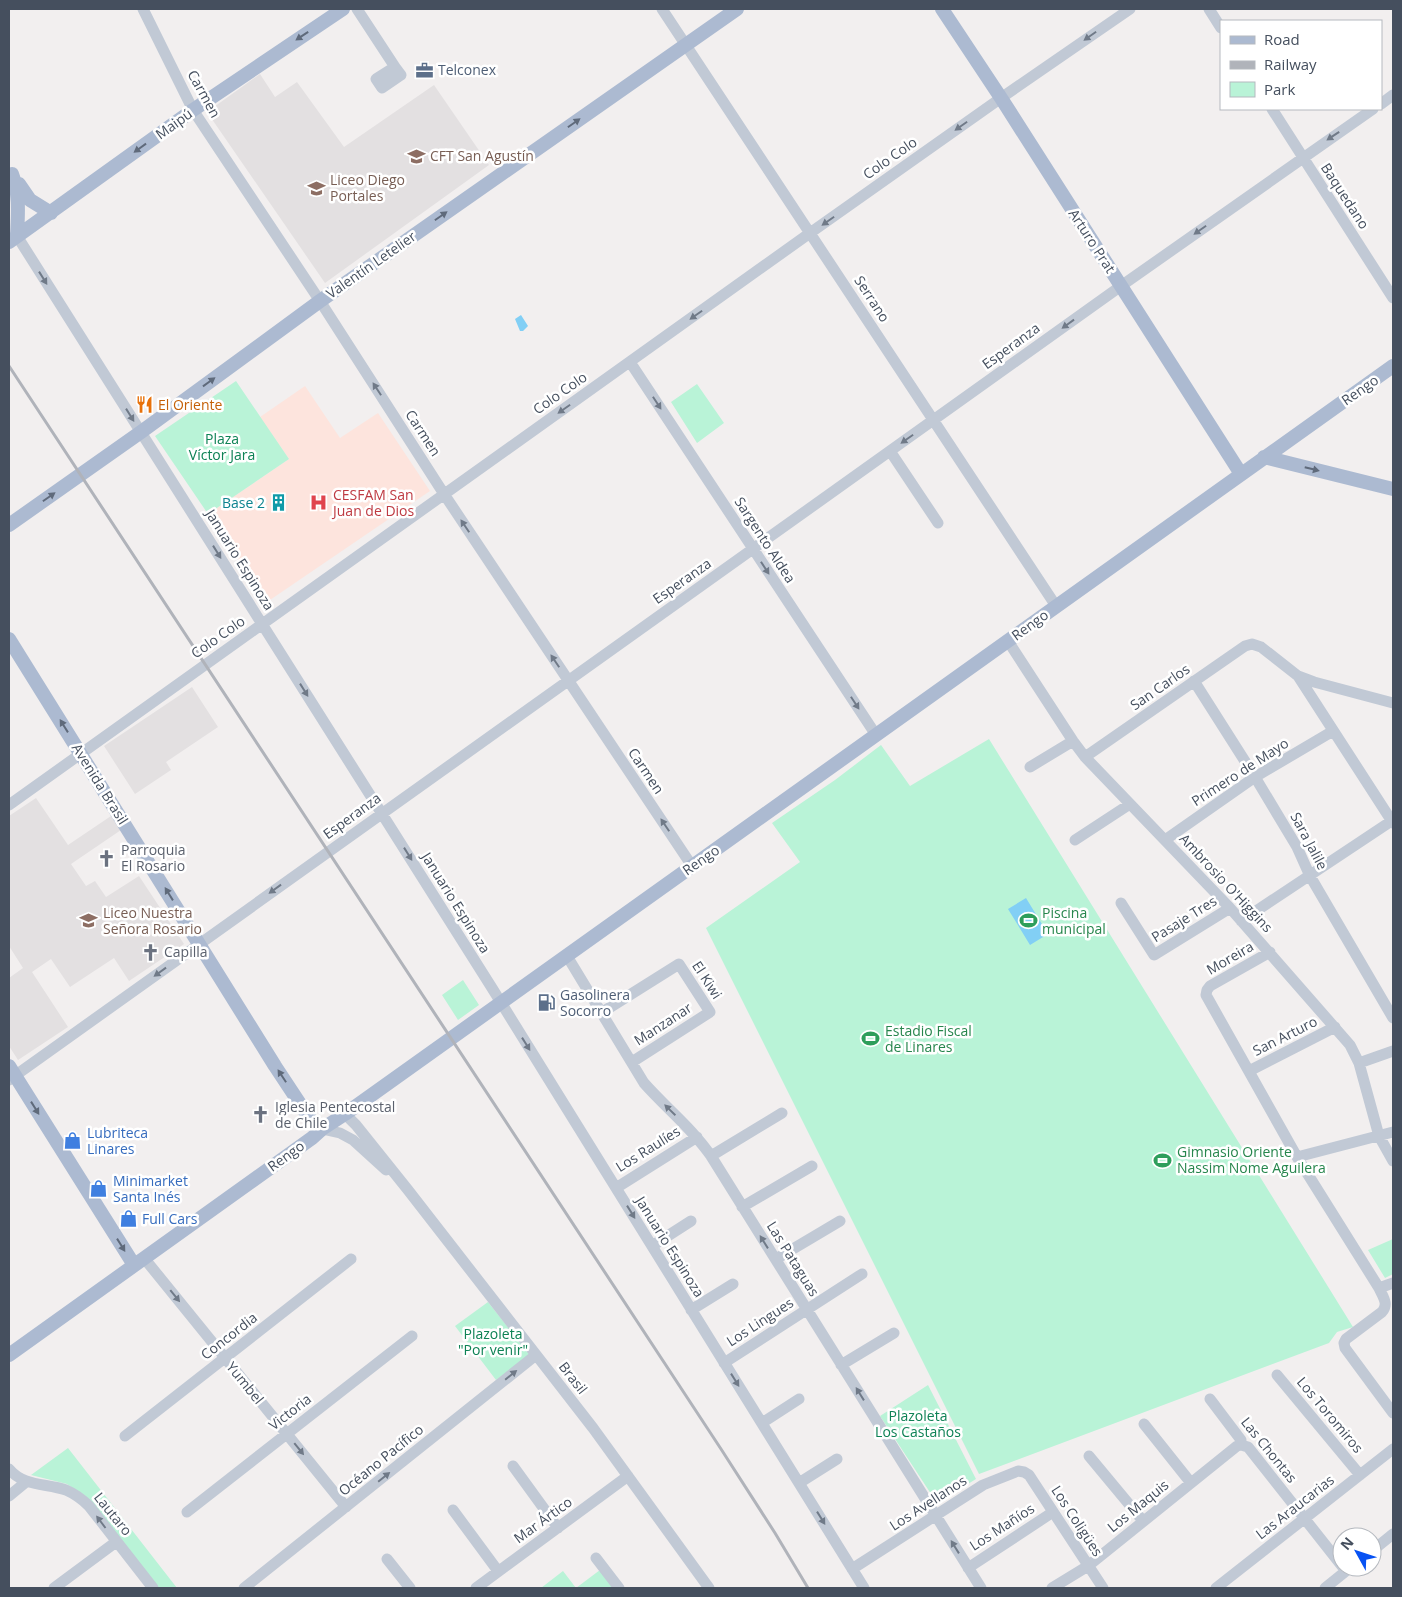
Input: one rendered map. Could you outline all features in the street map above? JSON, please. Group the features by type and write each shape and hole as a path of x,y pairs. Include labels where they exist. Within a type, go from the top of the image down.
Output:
{"main road":[{"name":"Maipú","path":"13,239 193,110 343,9"},
{"name":"Valentín Letelier","path":"9,525 141,432 320,301 736,9"},
{"name":"Arturo Prat","path":"942,9 1241,474"},
{"path":"10,171 30,200 51,213"},
{"path":"10,171 16,183 19,202 13,239"},
{"name":"Rengo","path":"9,1355 322,1129 1393,366"},
{"path":"1264,457 1393,489"},
{"name":"Avenida Brasil","path":"9,639 275,1066 310,1119 322,1129"},
{"name":"Yumbel","path":"11,1074 139,1262"}],"street":[{"name":"Carmen","path":"143,9 193,110 320,301 444,494 692,866"},
{"path":"357,9 395,67"},
{"name":"Serrano","path":"662,9 1056,606"},
{"name":"Colo Colo","path":"9,805 810,233 1130,9"},
{"path":"1209,9 1220,26"},
{"path":"1382,103 1393,95"},
{"name":"Baquedano","path":"1273,110 1393,298"},
{"name":"Esperanza","path":"11,1074 200,943 1120,286 1372,110"},
{"name":"Januario Espinoza","path":"13,239 141,432 382,813 864,1588"},
{"name":"Sargento Aldea","path":"630,362 876,735"},
{"path":"890,451 938,523"},
{"name":"Ambrosio O'Higgins","path":"1008,641 1085,757 1230,908 1350,1045 1359,1063 1379,1136 1393,1161"},
{"name":"San Carlos","path":"1085,757 1245,646 1252,644 1261,647 1298,676"},
{"path":"1298,676 1393,703"},
{"path":"1241,921 1393,821 1298,676"},
{"name":"Sara Jalile","path":"1194,681 1256,777 1297,847 1310,876 1393,1018"},
{"name":"Primero de Mayo","path":"1165,840 1256,777 1333,731"},
{"path":"1030,767 1073,741"},
{"path":"1075,840 1130,804"},
{"name":"Pasaje Tres","path":"1121,904 1154,955 1230,908"},
{"name":"Moreira","path":"1248,1071 1206,995 1210,986 1270,952"},
{"name":"Las Pataguas","path":"567,956 644,1083 697,1137 711,1156 981,1588"},
{"name":"El Kiwi","path":"601,1013 679,964 710,1012"},
{"name":"Manzanar","path":"632,1062 710,1012"},
{"name":"San Arturo","path":"1248,1071 1335,1027"},
{"path":"1359,1063 1393,1051"},
{"path":"1248,1071 1297,1157 1379,1288 1386,1304 1385,1308 1346,1339 1344,1343 1345,1348 1393,1413"},
{"path":"711,1156 782,1113"},
{"name":"Brasil","path":"345,1114 408,1190 593,1428 709,1588"},
{"name":"Brasil","path":"322,1129 340,1133 353,1140 408,1190"},
{"path":"1297,1157 1393,1132"},
{"name":"Los Raulíes","path":"616,1188 697,1137"},
{"path":"742,1206 812,1166"},
{"path":"652,1246 691,1221"},
{"path":"776,1260 840,1221"},
{"name":"Concordia","path":"125,1436 351,1259"},
{"name":"Yumbel","path":"139,1262 225,1358 346,1507"},
{"name":"Los Lingues","path":"724,1363 862,1274"},
{"path":"1379,1288 1393,1283"},
{"path":"692,1310 733,1284"},
{"path":"841,1365 894,1333"},
{"name":"Victoria","path":"187,1512 412,1336"},
{"name":"Océano Pacífico","path":"244,1588 536,1355"},
{"name":"Los Toromiros","path":"1277,1375 1360,1475"},
{"path":"762,1423 798,1399"},
{"name":"Las Chontas","path":"1210,1399 1241,1440 1241,1445 1248,1447 1332,1556"},
{"path":"1144,1424 1191,1483"},
{"name":"Los Maquis","path":"1052,1588 1088,1566 1237,1446 1241,1445"},
{"name":"Las Araucarias","path":"1216,1588 1393,1449"},
{"path":"1089,1456 1143,1521"},
{"path":"799,1483 837,1459"},
{"path":"513,1466 558,1528"},
{"name":"Lautaro","path":"9,1469 26,1482 65,1490 81,1499 89,1506 153,1588"},
{"name":"Los Avellanos","path":"852,1569 983,1485 1018,1472 1024,1472"},
{"name":"Los Coligües","path":"1024,1472 1030,1475 1102,1588"},
{"name":"Mar Ártico","path":"476,1588 628,1476"},
{"path":"9,1496 26,1482"},
{"path":"453,1510 498,1571"},
{"name":"Los Mañíos","path":"968,1568 1053,1512"},
{"path":"1382,1543 1393,1534"},
{"path":"54,1588 116,1542"},
{"path":"596,1558 619,1588"},
{"path":"387,1559 410,1588"},
{"path":"1325,1588 1339,1577"}],"shaded area":[{"name":"Liceo Diego Portales","path":"260,74 275,97 297,82 344,147 434,85 489,165 325,283 207,112"},
{"name":"CESFAM San Juan de Dios","path":"305,386 340,438 378,413 430,491 267,602 208,514 289,459 260,417"},
{"path":"192,687 218,727 166,762 171,770 135,794 104,746"},
{"name":"Liceo Nuestra Señora Rosario","path":"36,798 68,845 111,816 121,830 71,864 86,886 95,881 106,897 139,876 184,944 129,981 114,958 70,987 51,959 32,972 68,1027 18,1060 9,1046 9,978 23,968 9,946 9,816"}],"green space":[{"name":"Plaza Víctor Jara","path":"236,381 289,459 208,514 155,436"},
{"path":"697,384 724,423 697,443 671,402"},
{"path":"989,739 1353,1327 1337,1332 1329,1343 979,1474 706,928 800,862 772,823 835,780 881,745 910,786"},
{"path":"463,980 479,1005 458,1020 442,995"},
{"path":"1393,1239 1393,1274 1385,1278 1368,1250"},
{"name":"Plazoleta \"Por venir\"","path":"488,1302 530,1355 496,1380 455,1326"},
{"name":"Plazoleta Los Castaños","path":"928,1385 976,1479 937,1503 880,1416"},
{"path":"68,1448 177,1588 159,1588 85,1496 67,1484 31,1475"},
{"path":"600,1570 615,1588 576,1588"},
{"path":"563,1571 576,1588 541,1588"}],"water":[{"path":"521,315 528,326 523,331 520,331 515,319"},
{"name":"Piscina municipal","path":"1026,898 1048,934 1030,945 1008,909"}],"railway":[{"path":"9,366 721,1449 808,1588"}],"place":[{"name":"Telconex","path":"424,70"},
{"name":"CFT San Agustín","path":"416,156"},
{"name":"Liceo Diego Portales","path":"316,188"},
{"name":"El Oriente","path":"144,405"},
{"name":"Base 2","path":"279,503"},
{"name":"CESFAM San Juan de Dios","path":"319,503"},
{"name":"Parroquia El Rosario","path":"107,858"},
{"name":"Liceo Nuestra Señora Rosario","path":"89,921"},
{"name":"Piscina municipal","path":"1028,921"},
{"name":"Capilla","path":"150,952"},
{"name":"Gasolinera Socorro","path":"546,1003"},
{"name":"Estadio Fiscal de Linares","path":"871,1039"},
{"name":"Iglesia Pentecostal de Chile","path":"261,1115"},
{"name":"Lubriteca Linares","path":"73,1141"},
{"name":"Gimnasio Oriente Nassim Nome Aguilera","path":"1163,1160"},
{"name":"Minimarket Santa Inés","path":"99,1189"},
{"name":"Full Cars","path":"128,1219"}]}
